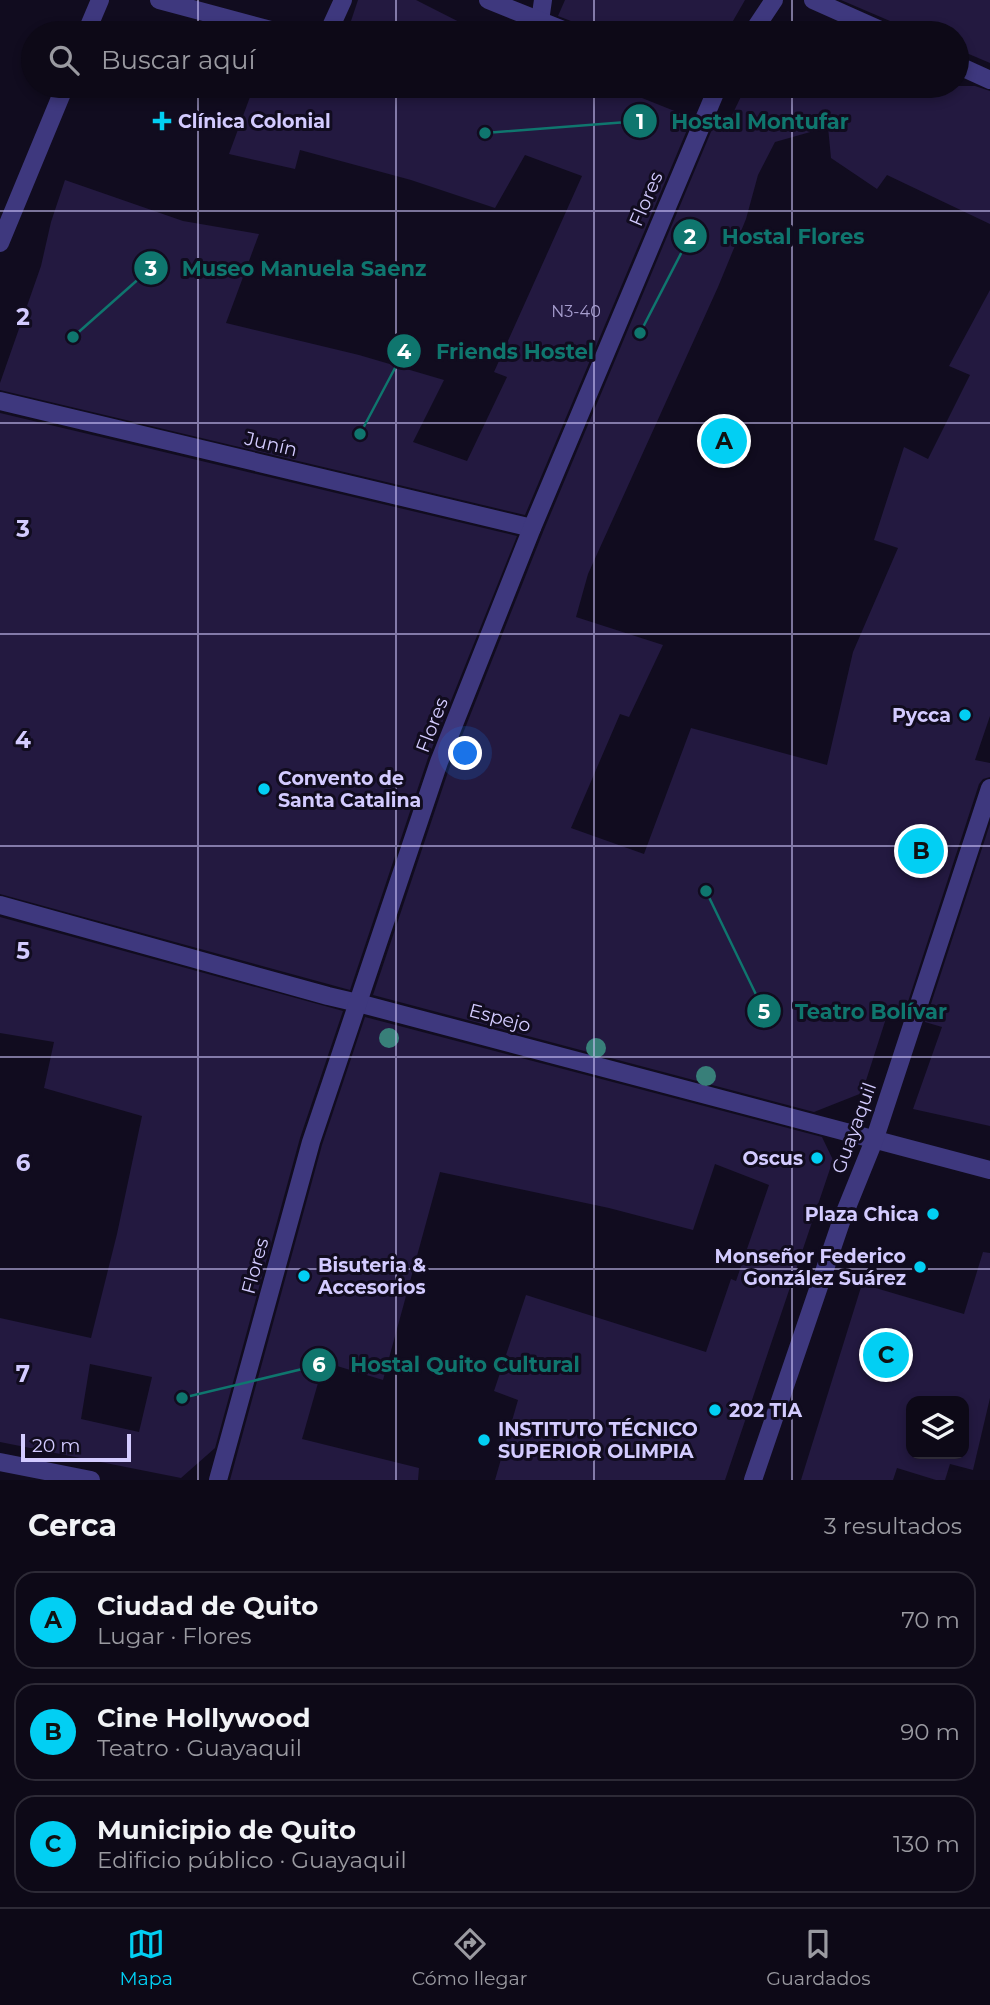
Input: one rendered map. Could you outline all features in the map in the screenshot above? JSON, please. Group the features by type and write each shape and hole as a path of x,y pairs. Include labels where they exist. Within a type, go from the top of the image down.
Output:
{"street":[{"path":"91,21 100,0"},
{"path":"159,0 237,21"},
{"path":"333,21 343,0"},
{"path":"488,0 540,21 544,0"},
{"path":"760,21 774,0"},
{"path":"813,0 860,21"},
{"path":"969,70 990,80"},
{"path":"0,243 60,98"},
{"name":"Flores","path":"218,1480 311,1142 439,762 531,528 707,98"},
{"name":"Junín","path":"0,401 531,528"},
{"name":"Guayaquil","path":"753,1480 841,1222 875,1138 990,788"},
{"name":"Espejo","path":"0,905 328,996 990,1170"},
{"path":"0,1462 91,1480"}],"building":[{"path":"358,0 416,0 457,21 351,21"},
{"path":"565,0 745,0 733,21 571,21 558,16"},
{"path":"841,0 990,0 990,63 969,54 969,21 890,21"},
{"path":"969,86 990,91 990,224 887,175 877,189 831,158 828,127 775,142 758,175 746,219 718,287 588,574 576,617 663,645 629,717 620,714 571,828 644,854 691,728 827,765 853,652 898,548 874,540 904,447 928,459 970,375 949,366 990,290 990,716 975,760 990,763 990,777 979,784 904,1014 889,1009 862,1093 814,1112 373,995 450,766 543,532 713,127 724,132 740,98 969,98"},
{"path":"250,98 642,98 692,118 525,515 0,390 0,383 41,266 51,222 65,180 183,221 259,234 226,323 359,355 444,380 413,442 467,461 507,377 494,372 582,176 525,155 495,208 411,180 300,150 295,169 229,154"},
{"name":"Convento de Santa Catalina","path":"0,413 517,536 428,758 350,990 0,894"},
{"path":"990,824 990,1126 913,1109 942,1027 925,1022"},
{"path":"0,917 343,1011 300,1138 215,1448 181,1478 0,1442 0,1318 91,1338 142,1116 44,1088 54,1042 0,1033","holes":["90,1364 152,1377 139,1432 81,1419"]},
{"path":"365,1017 822,1137 833,1160 725,1480 495,1480 518,1400 494,1391 526,1295 706,1352 731,1279 736,1281 769,1185 715,1164 693,1230 609,1208 440,1172 383,1380 324,1362 302,1439 419,1468 418,1480 230,1480 322,1145"},
{"path":"983,1252 990,1253 990,1398 973,1470 950,1464 945,1480 936,1480 897,1468 893,1480 801,1480 862,1284 964,1314"}],"place":[{"name":"Clínica Colonial","path":"162,121"},
{"name":"Hostal Montufar","path":"485,133"},
{"name":"Hostal Flores","path":"640,333"},
{"name":"Museo Manuela Saenz","path":"73,337"},
{"name":"Friends Hostel","path":"360,434"},
{"name":"Ciudad de Quito","path":"724,441"},
{"name":"Pycca","path":"965,715"},
{"name":"Convento de Santa Catalina","path":"264,789"},
{"name":"Cine Hollywood","path":"921,851"},
{"name":"Teatro Bolívar","path":"706,891"},
{"name":"Oscus","path":"817,1158"},
{"name":"Plaza Chica","path":"933,1214"},
{"name":"Monseñor Federico González Suárez","path":"920,1267"},
{"name":"Bisuteria & Accesorios","path":"304,1276"},
{"name":"Municipio de Quito","path":"886,1355"},
{"name":"Hostal Quito Cultural","path":"182,1398"},
{"name":"202 TIA","path":"715,1410"},
{"name":"INSTITUTO TÉCNICO SUPERIOR OLIMPIA","path":"484,1440"}]}
